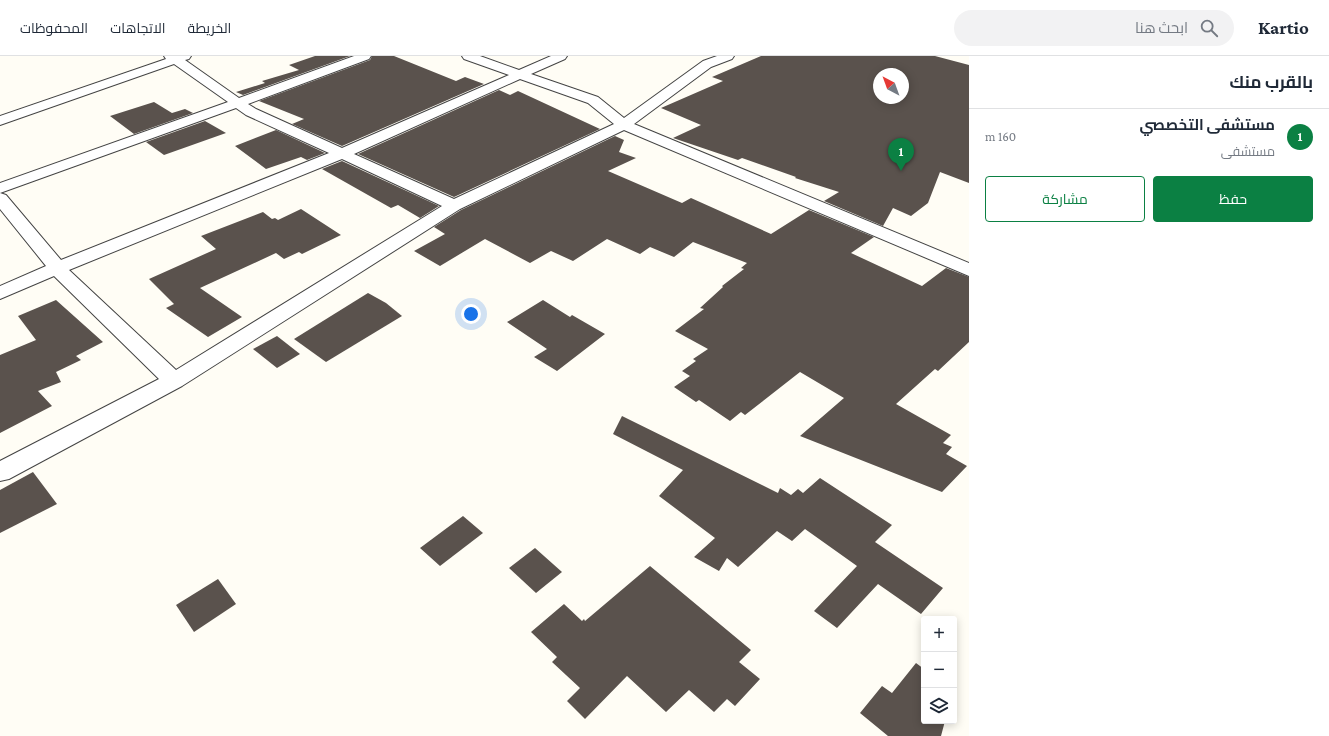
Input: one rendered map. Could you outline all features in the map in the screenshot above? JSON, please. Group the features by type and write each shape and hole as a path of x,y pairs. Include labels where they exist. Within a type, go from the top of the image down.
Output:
{"street":[{"path":"0,188 365,56"},
{"path":"468,56 593,100 624,125 969,270"},
{"path":"0,293 58,268 341,154 561,56"},
{"path":"0,121 178,57 251,112 454,205"},
{"path":"0,472 174,381 454,205 624,125 707,64 722,57"},
{"path":"0,198 64,276 174,381"}],"building":[{"path":"315,56 350,56 243,95 236,92 265,83 262,81 299,70 289,65"},
{"path":"372,56 394,56 456,81 465,77 484,84 342,146 292,124 304,119 259,101 370,60"},
{"path":"761,56 935,56 969,65 969,183 940,172 928,203 911,216 893,208 883,226 824,201 839,192 795,178 796,177 742,158 738,160 673,138 701,125 661,108 723,81 712,77"},
{"path":"499,90 510,95 518,91 600,129 454,197 358,154"},
{"path":"154,102 172,113 185,109 193,113 134,134 110,116"},
{"path":"205,121 226,133 164,155 146,142"},
{"path":"276,130 325,153 307,160 301,157 266,169 235,146"},
{"path":"615,136 624,140 619,152 636,158 608,171 682,203 691,198 771,234 809,210 874,237 851,253 922,286 946,268 969,277 969,342 938,371 935,369 896,404 951,435 943,443 952,447 946,454 967,466 942,492 800,436 844,398 800,372 745,415 741,412 730,421 699,400 696,402 674,387 690,376 682,371 696,361 693,359 708,349 675,331 704,309 700,308 723,287 722,286 744,269 741,268 747,263 693,242 674,257 650,247 640,254 607,239 573,261 551,251 530,263 485,239 440,266 414,251 445,234 434,227 461,210"},
{"path":"342,161 439,206 420,218 398,205 391,208 322,169"},
{"path":"301,209 341,235 302,254 299,252 284,259 276,253 200,288 242,317 208,337 166,308 174,304 149,279 216,249 201,236 263,212 272,219 275,218 278,220"},
{"path":"368,293 386,303 402,316 326,362 294,339"},
{"path":"56,300 103,342 76,356 81,360 56,372 61,382 38,391 52,406 0,433 0,355 36,340 18,316"},
{"path":"543,300 570,317 572,315 605,334 557,371 534,357 547,349 507,322"},
{"path":"277,336 300,354 277,368 253,349"},
{"path":"622,416 778,493 780,488 791,495 798,489 803,493 820,478 892,525 875,542 943,588 921,614 878,584 837,628 814,611 857,566 805,529 792,541 777,531 738,567 727,558 719,571 694,557 715,538 659,496 683,470 613,434"},
{"path":"33,472 57,504 0,533 0,490"},
{"path":"463,516 483,533 440,566 420,548"},
{"path":"535,548 562,572 536,593 509,568"},
{"path":"650,566 751,650 739,662 760,679 735,706 727,699 714,712 689,690 666,712 627,676 585,719 567,701 580,688 552,662 557,657 531,632 564,604 582,621 584,619 585,621"},
{"path":"218,579 236,604 194,632 176,605"},
{"path":"916,663 921,667 921,724 944,724 941,736 888,736 860,713 882,686 892,693"}],"place":[{"name":"مستشفى التخصصي","path":"901,171"}]}
